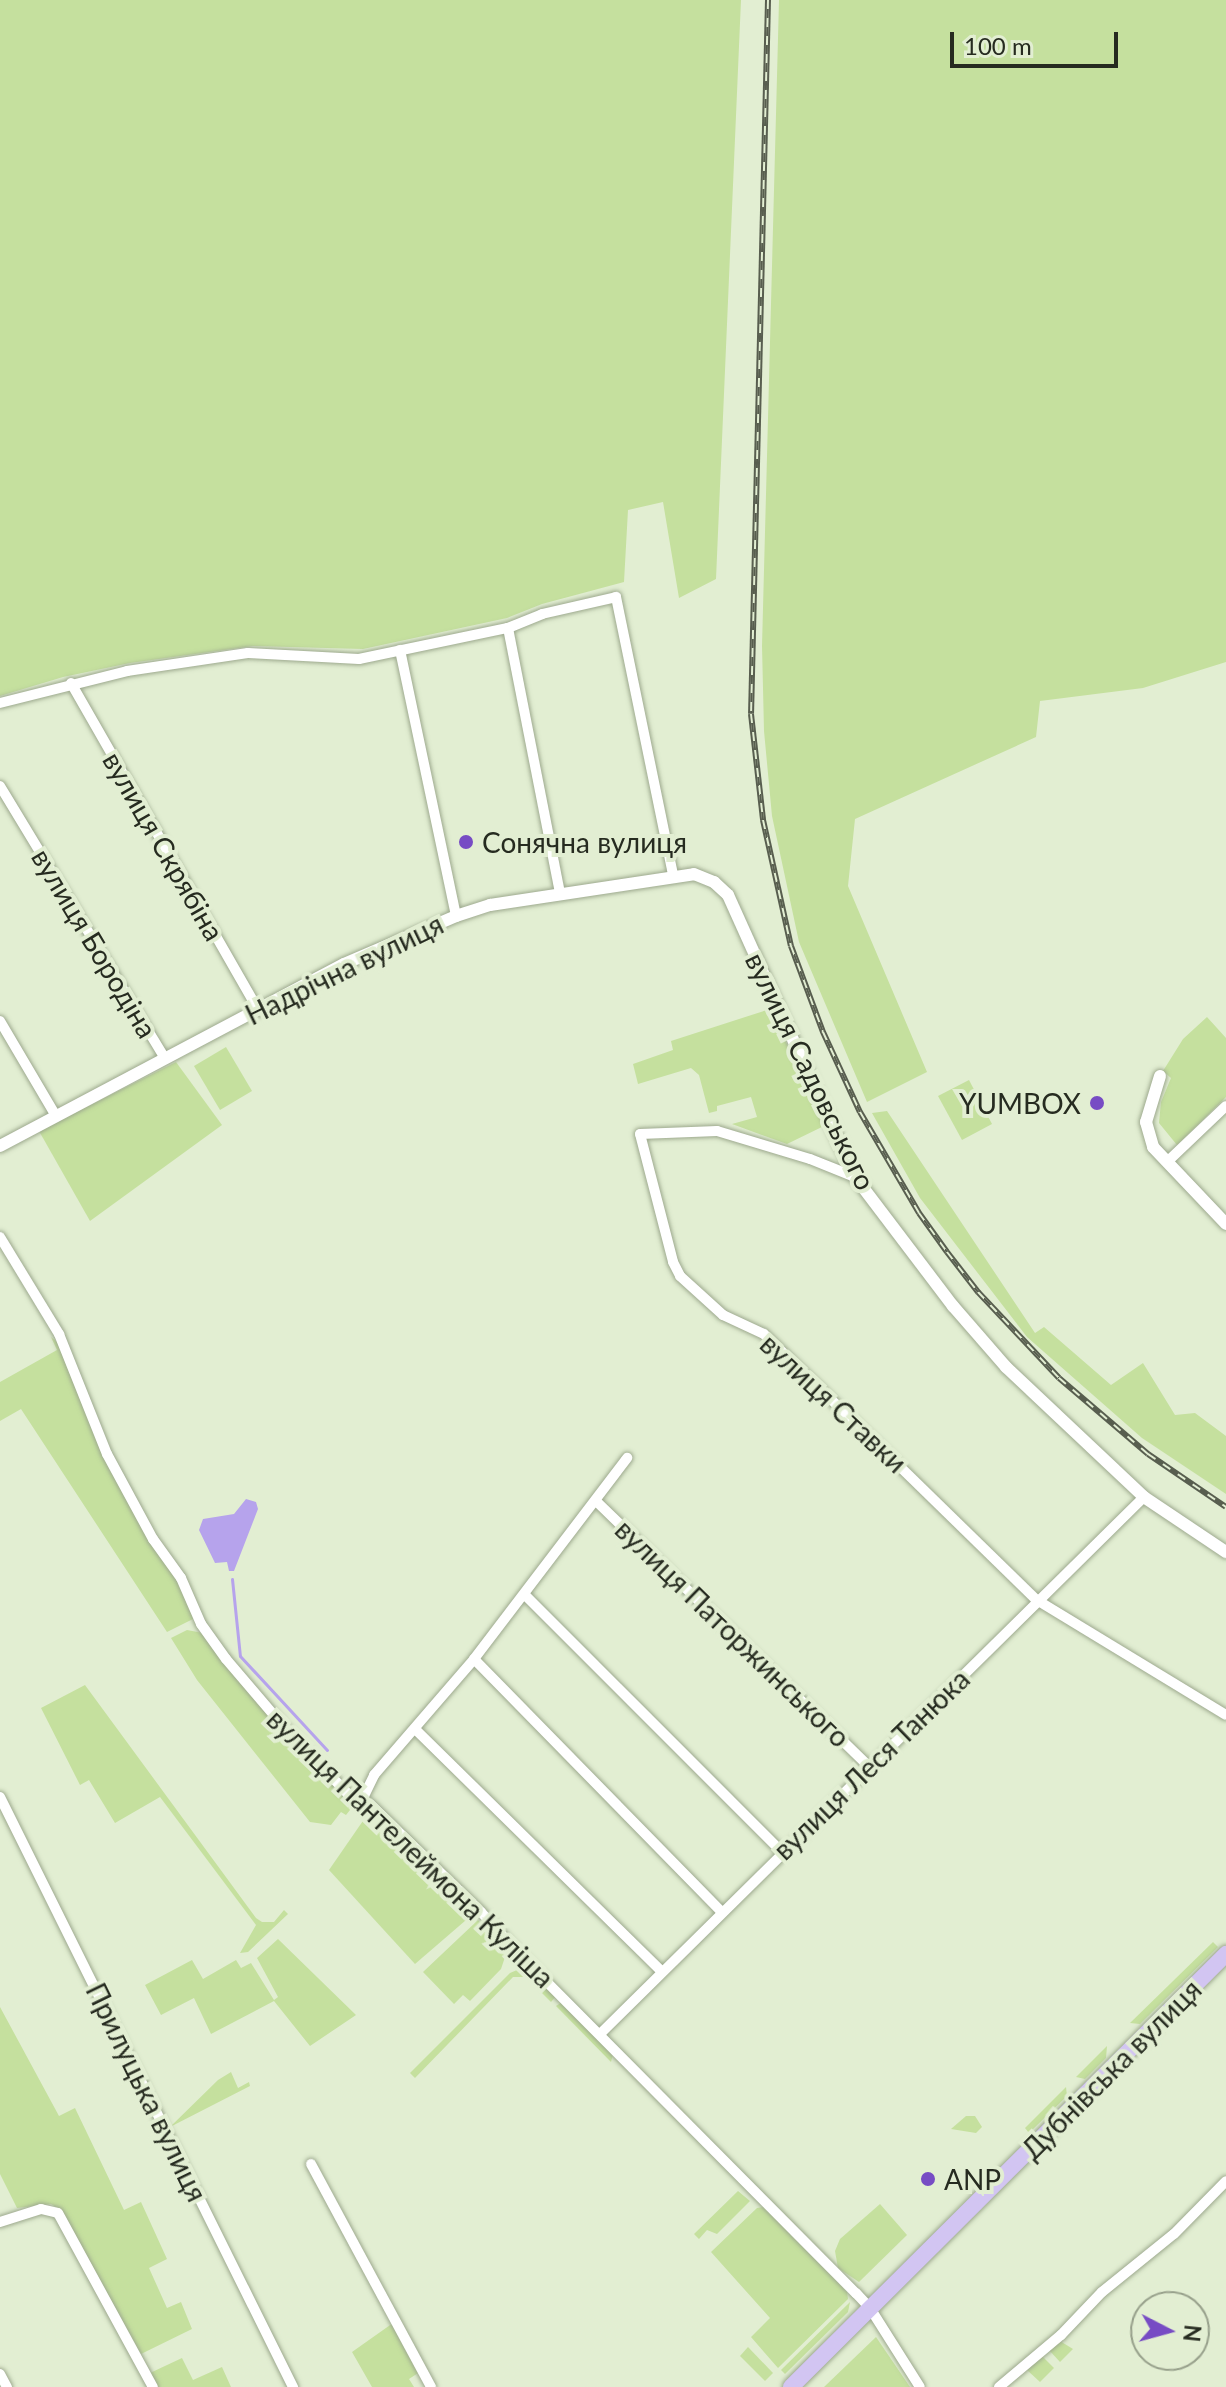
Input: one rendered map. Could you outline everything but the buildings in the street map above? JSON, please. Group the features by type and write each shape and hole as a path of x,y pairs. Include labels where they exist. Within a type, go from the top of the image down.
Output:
{"main road":[{"name":"Дубнівська вулиця","path":"791,2387 1226,1954"}],"street":[{"path":"0,703 71,683 248,653 359,659 508,628 542,614 616,597 673,875"},
{"path":"508,628 560,893"},
{"path":"400,650 456,916"},
{"name":"вулиця Скрябіна","path":"71,683 258,1009"},
{"name":"вулиця Бородіна","path":"0,786 165,1058"},
{"name":"Надрічна вулиця","path":"0,1146 382,946 456,916 490,905 673,875 694,874 714,882"},
{"name":"вулиця Садовського","path":"714,882 728,895 855,1177 953,1306 1006,1367 1144,1497 1226,1552"},
{"path":"0,1021 56,1116"},
{"path":"1160,1076 1146,1122 1153,1147 1226,1224"},
{"path":"1167,1162 1226,1106"},
{"name":"вулиця Ставки","path":"855,1177 810,1159 717,1131 640,1134 673,1262 680,1276 723,1315 764,1334 1037,1600"},
{"name":"вулиця Пантелеймона Куліша","path":"0,1237 59,1334 107,1454 153,1539 181,1578 201,1624 284,1727 347,1793 370,1804 481,1912 870,2308 920,2387"},
{"path":"362,1800 374,1775 474,1659 627,1458"},
{"name":"вулиця Леся Танюка","path":"600,2034 721,1911 1144,1497"},
{"name":"вулиця Паторжинського","path":"596,1501 870,1767"},
{"path":"525,1595 782,1852"},
{"path":"1037,1600 1226,1715"},
{"path":"474,1659 721,1911"},
{"path":"415,1729 661,1971"},
{"name":"Прилуцька вулиця","path":"0,1797 293,2387"},
{"path":"311,2164 431,2387"},
{"path":"999,2387 1061,2335 1102,2292 1174,2234 1226,2181"},
{"path":"0,2222 41,2209 58,2213 153,2387"},
{"path":"0,2374 7,2387"}],"green space":[{"path":"0,0 741,0 716,579 679,598 663,502 628,510 624,582 542,604 507,618 363,649 253,646 130,663 63,677 0,696"},
{"path":"779,0 1226,0 1226,662 1143,688 1040,701 1036,737 855,819 848,886 927,1072 867,1102 799,942 772,816 764,731 762,646"},
{"path":"770,1009 826,1125 787,1144 732,1124 757,1117 751,1097 717,1106 717,1111 709,1113 699,1075 691,1068 638,1084 633,1064 673,1050 671,1041"},
{"path":"1207,1017 1226,1038 1226,1097 1177,1145 1159,1123 1161,1102 1171,1078 1163,1071 1183,1039"},
{"path":"226,1047 252,1091 220,1110 194,1066"},
{"path":"176,1062 222,1125 90,1221 39,1131"},
{"path":"969,1080 992,1124 962,1140 938,1096"},
{"path":"887,1111 1035,1333 1044,1327 1111,1385 1143,1363 1175,1415 1195,1413 1226,1436 1226,1494 1142,1438 1027,1337 920,1198 872,1113"},
{"path":"51,1337 62,1346 105,1455 178,1579 195,1618 167,1632 21,1409 0,1421 0,1382 57,1350"},
{"path":"187,1630 203,1633 354,1805 346,1815 341,1812 331,1825 310,1822 197,1680 171,1638"},
{"path":"85,1685 256,1918 262,1922 274,1922 284,1910 288,1914 248,1952 240,1953 256,1925 160,1797 115,1823 89,1780 80,1785 41,1708"},
{"path":"372,1814 473,1914 415,1964 329,1870 367,1815"},
{"path":"478,1920 503,1945 505,1957 501,1969 470,2001 463,1995 454,2004 423,1972"},
{"path":"278,1939 356,2015 310,2046 274,2001 211,2034 194,1998 161,2015 145,1985 192,1960 203,1979 236,1960 241,1968 251,1963 274,2000 278,1997 257,1958"},
{"path":"1213,1942 1218,1947 1140,2024 1130,2023"},
{"path":"517,1970 533,1973 556,1996 551,2002 526,1977 513,1977 415,2078 410,2073 510,1973"},
{"path":"562,2002 613,2054 611,2062 556,2006"},
{"path":"0,2007 59,2116 75,2108 124,2210 141,2202 167,2259 149,2268 167,2308 181,2302 192,2329 141,2354 61,2210 51,2204 17,2208 0,2174"},
{"path":"1107,2046 1106,2058 1085,2079 1076,2077"},
{"path":"231,2072 238,2088 249,2082 250,2086 170,2127 218,2080"},
{"path":"1066,2087 1067,2096 1029,2133 1025,2128"},
{"path":"966,2116 975,2116 982,2127 976,2133 951,2129"},
{"path":"738,2191 750,2201 717,2234 707,2230 699,2239 694,2234"},
{"path":"880,2204 907,2235 859,2282 838,2268 835,2251 840,2239"},
{"path":"764,2207 847,2292 848,2299 778,2368 751,2337 770,2318 711,2252 757,2208"},
{"path":"850,2302 848,2312 785,2374 781,2370"},
{"path":"393,2323 418,2373 409,2379 414,2387 372,2387 352,2352"},
{"path":"876,2337 910,2387 824,2387"},
{"path":"1060,2341 1073,2349 1060,2362 1049,2350"},
{"path":"748,2347 773,2373 765,2381 740,2356"},
{"path":"1042,2356 1054,2368 1040,2382 1027,2370"},
{"path":"182,2358 193,2380 222,2367 231,2387 158,2387 150,2373"}],"shaded area":[{"path":"246,1499 256,1502 258,1509 234,1571 229,1571 227,1562 215,1563 199,1530 203,1519 234,1514"}],"waterway":[{"path":"232,1579 240,1656 327,1750"}],"railway":[{"path":"768,0 751,714 763,820 791,946 823,1032 860,1112 919,1213 978,1292 1059,1378 1148,1454 1226,1507"}],"place":[{"name":"Сонячна вулиця","path":"466,842"},
{"name":"YUMBOX","path":"1097,1103"},
{"name":"ANP","path":"928,2179"}]}
